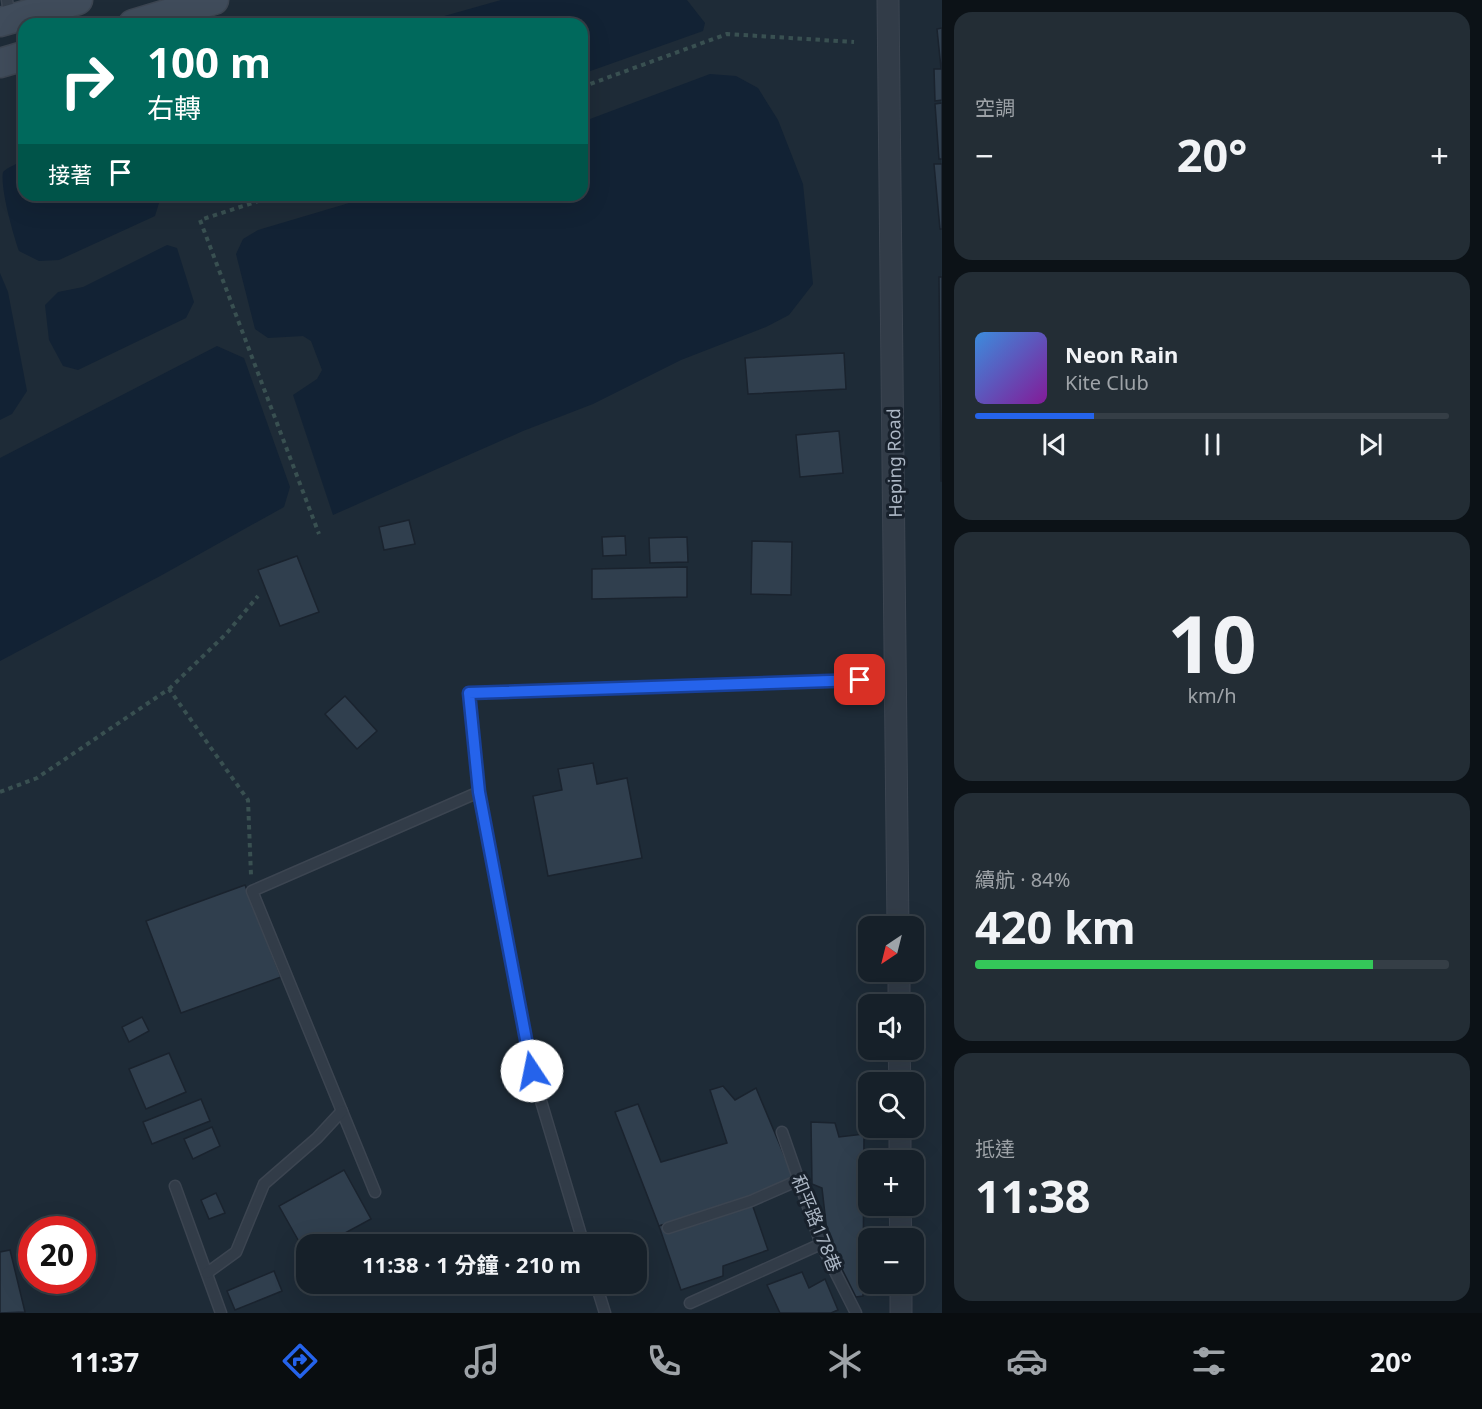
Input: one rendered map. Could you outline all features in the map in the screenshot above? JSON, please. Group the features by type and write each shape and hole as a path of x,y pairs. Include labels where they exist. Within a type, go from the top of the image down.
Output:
{"main road":[{"path":"6,14 78,0"},
{"path":"153,18 214,0"},
{"path":"0,63 18,58"}],"street":[{"name":"Heping Road","path":"888,0 898,916"},
{"path":"901,1294 901,1313"}],"lane":[{"path":"581,1234 532,1071 479,792 469,693 860,680 896,673"},
{"path":"375,1192 252,891 479,792"},
{"path":"207,1273 236,1252 264,1184 317,1138 342,1111"},
{"name":"和平路178巷","path":"782,1132 821,1244 856,1313"},
{"path":"668,1228 751,1201 799,1180"},
{"path":"175,1186 221,1313"},
{"path":"690,1302 821,1244"},
{"path":"599,1294 605,1313"}],"path":[{"path":"588,85 727,34 854,42"},
{"path":"259,201 200,220 319,534"},
{"path":"0,792 38,778 170,689 226,634 258,596"},
{"path":"170,689 248,800 252,891"}],"water":[{"path":"501,0 687,0 705,23 703,31 588,72 588,18 437,18"},
{"path":"710,74 736,76 758,88 778,120 803,184 813,284 789,315 766,327 681,360 593,404 523,431 333,515 293,395 317,379 322,370 311,341 303,336 268,338 255,329 236,254 243,239 258,230 356,201 588,201 588,120"},
{"path":"18,163 18,201 158,201 159,203 155,216 59,260 39,261 19,251 3,189 3,172"},
{"path":"167,245 177,248 194,302 186,318 78,370 63,366 49,340 45,305 58,292 83,287"},
{"path":"0,273 8,292 27,391 12,414 0,420"},
{"path":"217,346 244,358 290,487 284,507 0,661 0,458"}],"building":[{"path":"942,28 942,68 941,68 937,29"},
{"path":"934,69 942,69 942,100 935,101"},
{"path":"942,103 942,159 939,159 935,104"},
{"path":"934,164 942,164 942,229 940,229"},
{"path":"939,277 942,277 942,481 941,481"},
{"path":"844,353 846,389 748,394 745,358"},
{"path":"839,431 843,473 800,477 796,435"},
{"path":"409,520 415,544 384,550 379,527"},
{"path":"625,536 626,555 603,556 602,537"},
{"path":"687,537 688,562 650,563 649,538"},
{"path":"752,541 792,542 791,595 751,594"},
{"path":"297,556 319,612 280,626 258,570"},
{"path":"687,567 687,597 592,599 592,569"},
{"path":"345,696 377,731 357,749 325,714"},
{"path":"593,763 597,784 627,778 642,858 548,876 533,796 562,790 558,769"},
{"path":"245,885 281,977 181,1013 146,921"},
{"path":"142,1017 149,1031 129,1042 122,1027"},
{"path":"169,1053 186,1092 146,1109 129,1069"},
{"path":"723,1086 735,1100 756,1088 795,1181 659,1226 615,1112 638,1104 661,1162 727,1143 710,1090"},
{"path":"201,1099 210,1121 152,1144 143,1122"},
{"path":"811,1122 835,1123 839,1137 858,1135 858,1138 864,1138 864,1150 858,1150 858,1216 863,1216 863,1228 858,1228 858,1294 863,1294 863,1296 856,1297 828,1241 822,1188 812,1184"},
{"path":"212,1127 220,1146 193,1159 184,1139"},
{"path":"344,1170 371,1219 343,1234 296,1234 296,1236 279,1206"},
{"path":"216,1193 225,1213 209,1219 201,1200"},
{"path":"751,1201 768,1250 723,1266 723,1276 681,1290 659,1226"},
{"path":"10,1250 18,1283 18,1294 21,1294 25,1312 0,1313 0,1252"},
{"path":"274,1271 282,1291 235,1310 227,1291"},
{"path":"802,1272 809,1288 825,1279 838,1310 831,1313 780,1313 767,1285"}],"route":[{"path":"532,1071 479,792 469,693 860,680"}]}
